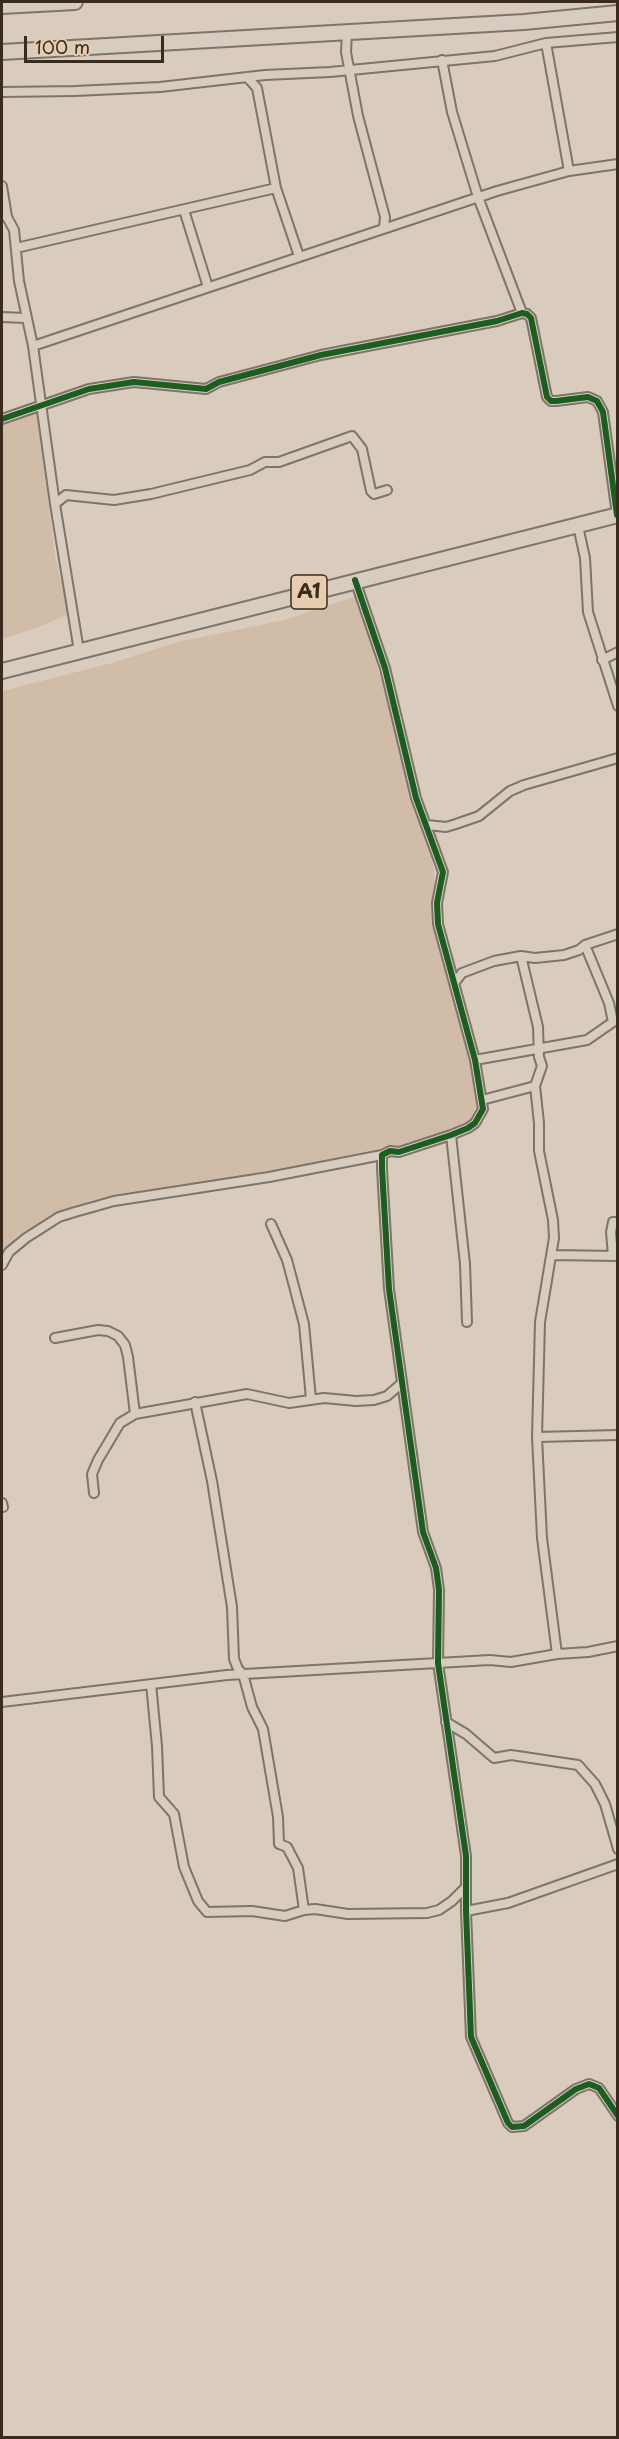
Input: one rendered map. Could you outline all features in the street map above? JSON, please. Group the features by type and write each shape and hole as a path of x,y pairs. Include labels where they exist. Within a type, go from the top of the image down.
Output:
{"highway":[{"path":"2,6 75,2"},
{"path":"2,52 524,22 618,13"},
{"name":"A1","path":"2,672 355,580 617,515"}],"street":[{"path":"347,32 346,52 358,116 385,218 384,227"},
{"path":"2,92 75,92 160,87 265,75 330,72 495,56 546,44 618,37"},
{"path":"546,44 569,171"},
{"path":"442,60 452,112 478,197 522,313"},
{"path":"257,88 265,75"},
{"path":"247,77 257,88 276,188 299,256"},
{"path":"33,346 478,197 569,171 618,164"},
{"path":"2,186 4,216 14,230 25,318 33,346 55,504 79,651"},
{"path":"16,248 276,188"},
{"path":"184,210 208,287"},
{"path":"2,419 89,389 134,382 206,389 219,381 321,355 497,321 522,313 528,314 531,318 547,397 551,401 556,401 588,397 597,401 603,412 617,515"},
{"path":"2,317 25,318"},
{"path":"55,504 66,495 114,500 151,494 250,470 265,462 279,462 352,436 362,449 371,490 374,494 387,490"},
{"path":"578,526 585,558 588,612 618,706"},
{"path":"2,1265 9,1252 59,1217 114,1201 258,1179 382,1155 390,1151 399,1152 451,1135 475,1123 483,1109 475,1060 438,924 437,903 443,872 416,798 385,668 355,580"},
{"path":"602,660 618,652"},
{"path":"427,825 446,827 468,820 490,808 510,791 524,785 618,758"},
{"path":"455,982 462,973 472,969 521,956 535,958 564,955 618,934"},
{"path":"475,1060 587,1040 613,1022 609,1003 585,945"},
{"path":"521,956 538,1027 542,1066 535,1086 539,1151 553,1220 552,1255 540,1322 537,1437 542,1538 557,1654"},
{"path":"482,1100 535,1086"},
{"path":"451,1135 465,1264 467,1322"},
{"path":"382,1155 389,1289 423,1532 436,1568 439,1590 438,1663 466,1856 465,1911 471,2037 508,2123 518,2128 524,2126 576,2089 589,2085 599,2088 618,2116"},
{"path":"552,1255 615,1256 611,1232 614,1222 618,1222"},
{"path":"271,1224 287,1260 304,1324 311,1399"},
{"path":"55,1338 98,1330 108,1331 118,1336 125,1345 128,1357 135,1414"},
{"path":"94,1493 92,1474 98,1460 120,1423 135,1414 247,1394 289,1402 324,1398 374,1400 394,1392 402,1383"},
{"path":"195,1402 212,1482 232,1607 234,1659 243,1674 266,1742 278,1817 279,1844 287,1847 298,1868 304,1910"},
{"path":"537,1437 618,1435"},
{"path":"2,1702 243,1674 490,1660 511,1662 618,1646"},
{"path":"151,1684 159,1797 177,1820 184,1867 202,1907 207,1912 252,1911 285,1916 304,1910 325,1910 348,1914 427,1913 439,1910 465,1888"},
{"path":"446,1722 466,1734 494,1758 511,1755 578,1765 595,1784 605,1804 618,1849"},
{"path":"465,1911 508,1904 618,1864"}],"shaded area":[{"path":"29,413 37,414 55,555 68,614 39,627 2,639 2,423"},
{"path":"356,596 394,721 434,869 434,919 470,1056 477,1104 471,1118 453,1130 399,1145 239,1177 91,1200 18,1235 2,1254 2,691 112,663 178,642 285,620"}],"cycle path":[{"path":"2,419 89,389 134,382 206,389 219,382 321,355 497,321 522,313 531,318 547,397 551,401 588,397 597,401 603,412 617,515"},
{"path":"355,580 385,668 416,798 443,872 437,903 438,924 475,1060 483,1109 475,1123 468,1128 399,1152 390,1151 382,1155 389,1289 423,1532 436,1568 439,1590 438,1663 466,1856 471,2037 508,2123 512,2127 524,2126 576,2089 589,2084 599,2088 618,2116"}]}
